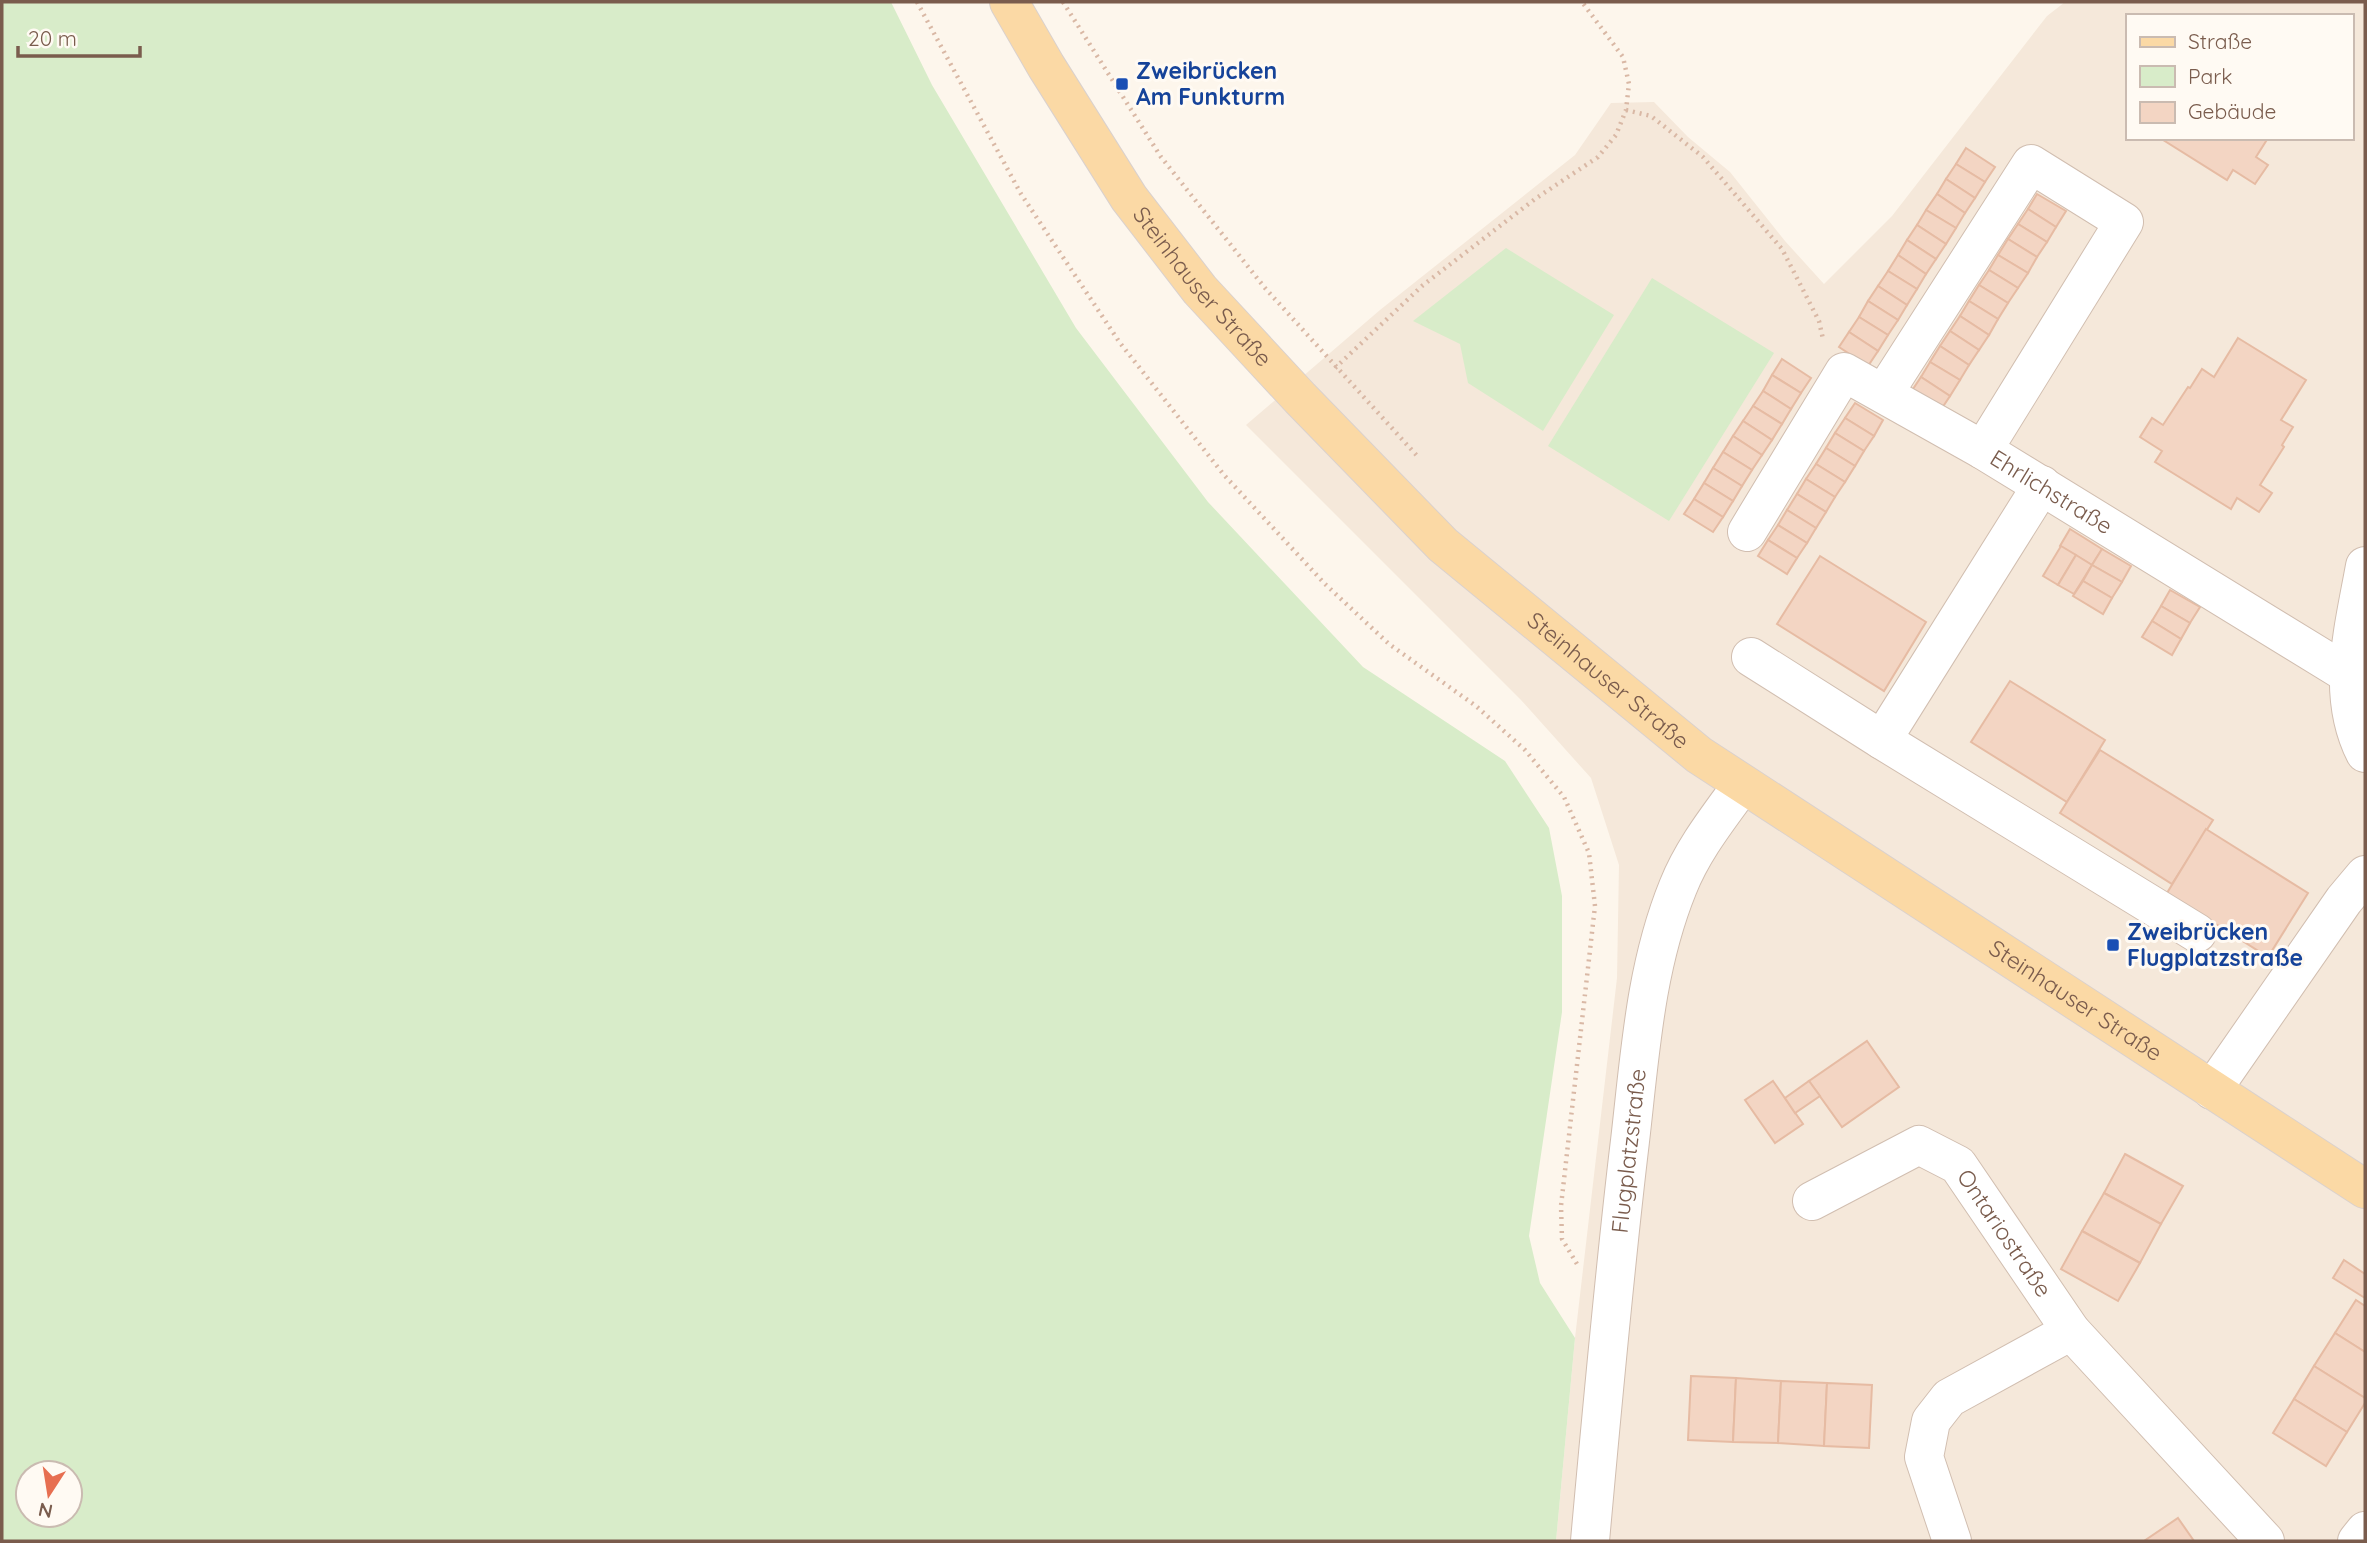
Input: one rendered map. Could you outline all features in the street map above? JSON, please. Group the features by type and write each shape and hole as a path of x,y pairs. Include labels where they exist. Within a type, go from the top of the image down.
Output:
{"main road":[{"name":"Steinhauser Straße","path":"1009,2 1129,198 1200,290 1300,398 1443,545 1699,755 2365,1189"}],"street":[{"name":"Ehrlichstraße","path":"1884,393 2031,164 2124,222 1983,450 2348,674"},
{"path":"1747,532 1844,372 1983,450"},
{"path":"1882,740 2042,485"},
{"path":"2365,566 2348,674 2349,704 2357,737 2365,753"},
{"path":"1751,657 2197,933"},
{"name":"Flugplatzstraße","path":"1590,1541 1612,1292 1647,1002 1656,951 1678,886 1702,840 1742,785"},
{"path":"2211,1090 2344,900 2365,875"},
{"name":"Ontariostraße","path":"1812,1201 1919,1145 1958,1165 2071,1332 2265,1541"},
{"path":"1952,1541 1924,1457 1931,1421 1949,1398 2071,1332"},
{"path":"2357,1541 2365,1531"}],"path":[{"path":"917,2 1021,194 1121,343 1224,475 1325,584 1389,644 1476,706 1525,750 1564,797 1589,853 1595,906 1560,1206 1562,1239 1574,1262 1612,1292"},
{"path":"1063,2 1161,157 1265,288 1426,466"},
{"path":"1300,398 1422,286 1535,199 1598,157 1616,135 1626,110 1629,84 1623,57 1582,2"},
{"path":"1626,110 1651,116 1703,157 1782,249 1819,321 1825,350 1844,372"}],"shaded area":[{"path":"2065,2 2365,2 2365,1541 1556,1541 1575,1338 1617,978 1619,865 1591,778 1521,700 1246,425 1380,310 1575,155 1611,103 1654,102 1688,137 1730,172 1785,241 1824,284 1892,216 2047,16"}],"green space":[{"path":"2,2 891,2 932,85 1076,328 1208,502 1363,667 1505,761 1549,828 1562,896 1562,1012 1529,1236 1540,1283 1575,1338 1556,1541 2,1541"},
{"path":"1506,248 1614,315 1543,431 1468,383 1460,344 1413,321"},
{"path":"1652,278 1774,353 1669,521 1548,446"}],"building":[{"path":"2163,140 2267,140 2256,157 2268,165 2255,184 2233,170 2227,180"},
{"path":"1966,148 1995,167 1985,182 1956,164"},
{"path":"1956,164 1985,182 1975,198 1946,179"},
{"path":"1946,179 1975,198 1965,213 1937,194"},
{"path":"1937,194 1965,213 1956,228 1926,210"},
{"path":"2037,194 2066,211 2056,227 2028,209"},
{"path":"2028,209 2056,227 2047,242 2018,224"},
{"path":"1926,210 1956,228 1946,244 1917,225"},
{"path":"2018,224 2047,242 2037,257 2008,239"},
{"path":"1917,225 1946,244 1936,259 1907,240"},
{"path":"2008,239 2037,257 2028,273 1998,255"},
{"path":"1907,240 1936,259 1926,274 1898,255"},
{"path":"1898,255 1926,274 1917,289 1888,271"},
{"path":"1998,255 2028,273 2018,288 1989,270"},
{"path":"1989,270 2018,288 2008,303 1979,285"},
{"path":"1888,271 1917,289 1907,305 1878,286"},
{"path":"1979,285 2008,303 1998,319 1969,301"},
{"path":"1878,286 1907,305 1898,320 1868,301"},
{"path":"1868,301 1898,320 1888,335 1859,317"},
{"path":"1969,301 1998,319 1989,335 1960,316"},
{"path":"1960,316 1989,335 1979,350 1950,331"},
{"path":"1859,317 1888,335 1878,351 1849,332"},
{"path":"1950,331 1979,350 1969,365 1940,346"},
{"path":"1849,332 1878,351 1868,366 1839,347"},
{"path":"2238,338 2306,380 2281,420 2293,427 2260,485 2272,493 2259,512 2237,498 2231,509 2155,462 2162,451 2140,437 2152,418 2163,425 2202,369 2214,377"},
{"path":"1940,346 1969,365 1960,380 1930,362"},
{"path":"1782,359 1811,378 1801,393 1772,375"},
{"path":"1930,362 1960,380 1950,396 1921,377"},
{"path":"1772,375 1801,393 1791,409 1763,391"},
{"path":"1921,377 1950,396 1940,411 1911,392"},
{"path":"1763,391 1791,409 1782,424 1753,406"},
{"path":"1855,403 1883,420 1874,436 1845,418"},
{"path":"1753,406 1782,424 1772,440 1743,421"},
{"path":"1845,418 1874,436 1864,451 1835,433"},
{"path":"1743,421 1772,440 1762,455 1733,436"},
{"path":"1835,433 1864,451 1855,466 1826,448"},
{"path":"1733,436 1762,455 1752,470 1723,452"},
{"path":"1826,448 1855,466 1845,482 1816,464"},
{"path":"1723,452 1752,470 1742,486 1713,468"},
{"path":"1816,464 1845,482 1835,497 1806,479"},
{"path":"1713,468 1742,486 1733,501 1704,483"},
{"path":"1806,479 1835,497 1826,512 1797,494"},
{"path":"1704,483 1733,501 1723,517 1694,499"},
{"path":"1797,494 1826,512 1816,528 1787,510"},
{"path":"1694,499 1723,517 1713,532 1684,514"},
{"path":"1787,510 1816,528 1807,543 1778,525"},
{"path":"1778,525 1807,543 1797,558 1768,540"},
{"path":"2070,529 2102,549 2092,565 2060,546"},
{"path":"1768,540 1797,558 1787,574 1758,556"},
{"path":"2061,546 2076,555 2058,585 2043,576"},
{"path":"2102,549 2131,566 2122,582 2092,565"},
{"path":"2076,555 2092,565 2074,594 2058,585"},
{"path":"1820,556 1926,622 1884,691 1777,624"},
{"path":"2092,565 2122,582 2112,598 2083,581"},
{"path":"2083,581 2112,598 2103,614 2073,596"},
{"path":"2170,590 2200,607 2190,623 2161,606"},
{"path":"2161,606 2190,623 2181,639 2152,621"},
{"path":"2152,621 2181,639 2172,655 2142,637"},
{"path":"2010,681 2105,740 2067,802 1971,742"},
{"path":"2100,750 2213,820 2172,884 2060,813"},
{"path":"2206,829 2308,893 2268,957 2167,893"},
{"path":"1867,1041 1899,1087 1842,1127 1809,1081"},
{"path":"1773,1081 1803,1124 1775,1143 1745,1100"},
{"path":"1809,1081 1820,1096 1795,1113 1785,1098"},
{"path":"2125,1154 2183,1186 2161,1224 2104,1193"},
{"path":"2104,1193 2161,1224 2140,1263 2082,1231"},
{"path":"2082,1231 2140,1263 2118,1301 2061,1269"},
{"path":"2344,1260 2365,1274 2365,1298 2333,1278"},
{"path":"2356,1300 2365,1306 2365,1352 2335,1333"},
{"path":"2335,1333 2365,1352 2365,1398 2314,1366"},
{"path":"2314,1366 2365,1398 2365,1403 2347,1432 2294,1399"},
{"path":"1691,1376 1736,1378 1733,1442 1688,1440"},
{"path":"1736,1378 1781,1381 1778,1443 1733,1442"},
{"path":"1781,1381 1827,1383 1824,1446 1778,1443"},
{"path":"1827,1383 1872,1385 1869,1448 1824,1446"},
{"path":"2294,1399 2347,1432 2326,1466 2273,1433"},
{"path":"2178,1518 2194,1541 2144,1541"}],"place":[{"name":"Zweibrücken Am Funkturm","path":"1122,84"},
{"name":"Zweibrücken Flugplatzstraße","path":"2113,945"}]}
